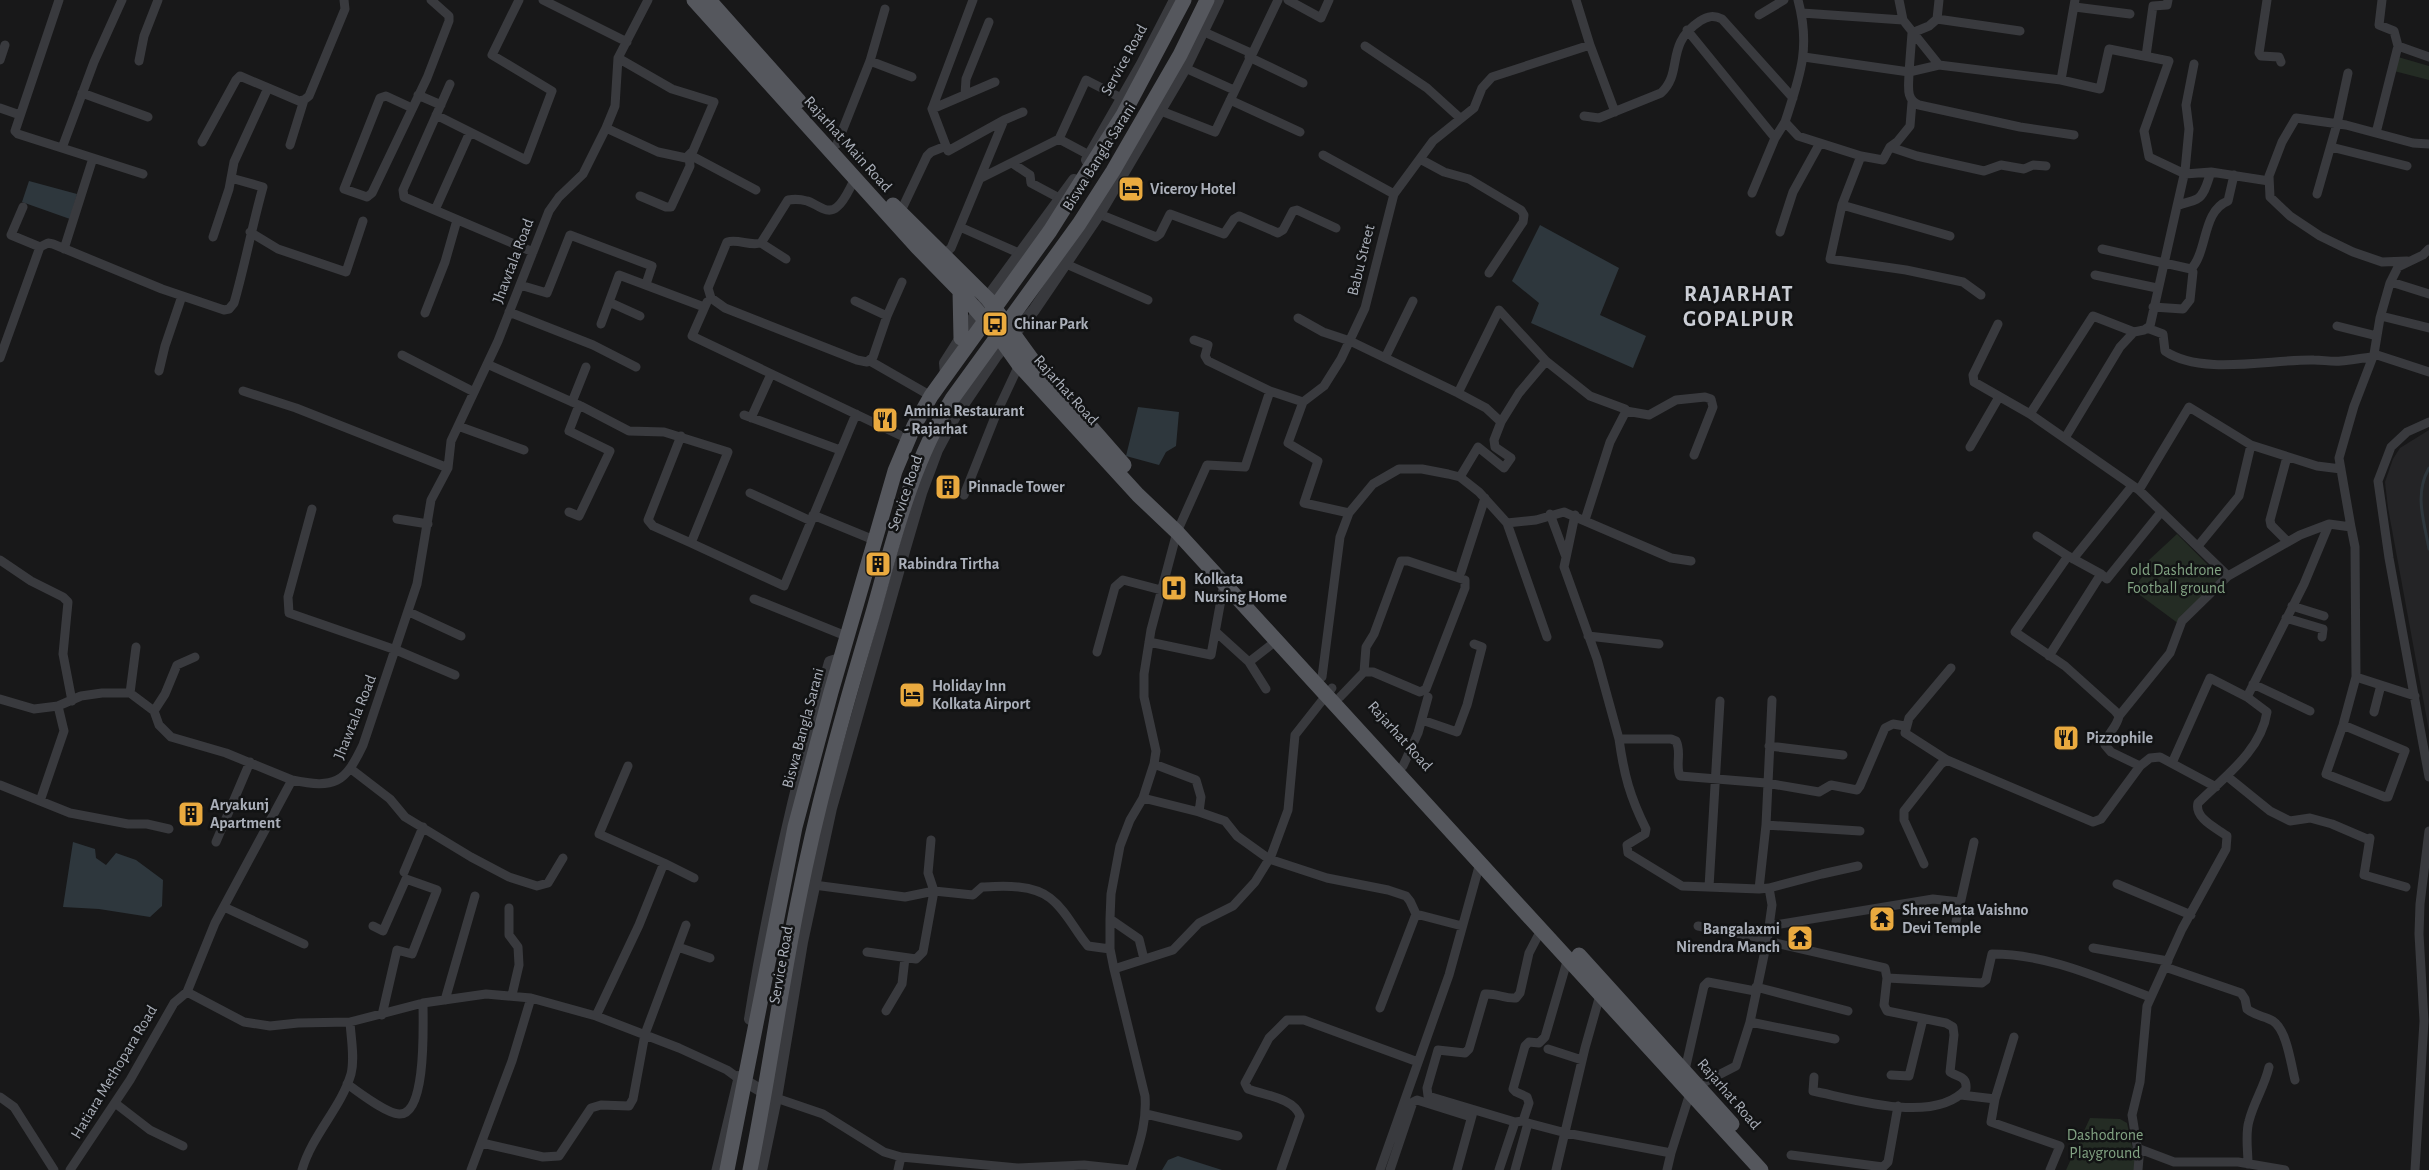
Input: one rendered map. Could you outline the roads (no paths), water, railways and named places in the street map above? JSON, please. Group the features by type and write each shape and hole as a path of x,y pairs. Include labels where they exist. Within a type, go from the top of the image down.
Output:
{"main road":[{"name":"Rajarhat Main Road","path":"694,0 855,179 960,291 986,310"},
{"name":"Rajarhat Main Road","path":"709,0 900,213 944,254 986,310"},
{"name":"Biswa Bangla Sarani","path":"727,1170 779,883 812,742 840,659 895,471 908,439 931,396 986,310 1050,231 1184,0"},
{"name":"Biswa Bangla Sarani","path":"750,1170 771,1096 787,958 809,850 840,726 892,546 920,462 934,428 952,399 1005,334 1113,171 1164,84 1207,0"},
{"path":"960,291 961,338"},
{"path":"986,310 1005,334"},
{"name":"Rajarhat Road","path":"1005,334 1019,365 1138,495 1179,528 1685,1070 1694,1089 1761,1170"},
{"name":"Rajarhat Road","path":"1005,334 1136,478 1276,641 1330,689 1480,863 1600,995 1772,1170"}],"street":[{"path":"47,0 58,2 16,126 16,133 143,174"},
{"path":"62,148 82,93 122,0"},
{"path":"139,61 144,36 158,0"},
{"path":"202,142 240,76 299,101 309,96 345,9 344,0"},
{"path":"412,108 386,96 380,98 344,189 367,197 372,193 412,108 418,95 449,21 449,16 430,0"},
{"path":"436,115 526,160 552,92 492,55 519,0"},
{"path":"543,0 627,42"},
{"name":"Jhawtala Road","path":"154,711 163,731 171,737 250,762 292,780 310,784 340,780 351,770 363,745 409,612 417,584 432,500 448,468 451,441 487,364 549,211 559,197 583,174 606,128 615,106 618,58 648,0"},
{"path":"973,0 932,109 948,151 1023,112"},
{"name":"Service Road","path":"946,374 945,363 961,338 986,310 1021,254 1061,199 1126,100 1175,0"},
{"name":"Service Road","path":"761,1170 771,1096 814,885 856,716 921,493 954,418 1005,334 1034,310 1100,214 1185,68 1218,0"},
{"path":"1161,111 1215,132 1278,0"},
{"path":"1288,0 1321,18 1329,0"},
{"path":"1576,0 1615,112"},
{"path":"1759,15 1784,0"},
{"path":"1752,193 1775,138 1785,122 1804,57 1805,35 1798,0"},
{"path":"1899,0 1903,20 1939,64"},
{"path":"1912,33 1929,26 1937,19 1939,0"},
{"path":"2146,56 2153,6 2167,6 2168,0"},
{"path":"2267,0 2259,53 2261,56 2279,57 2281,62"},
{"path":"2376,133 2398,46 2394,31 2379,25 2382,0"},
{"path":"2061,80 2075,4 2130,14"},
{"path":"837,144 870,61 885,9"},
{"path":"1802,13 1903,20"},
{"path":"1584,116 1599,118 1661,93 1668,86 1679,44 1687,30 1712,16 1722,19 1793,98"},
{"path":"1937,19 2020,31"},
{"path":"965,95 966,79 989,22"},
{"path":"1687,30 1775,138"},
{"path":"1202,31 1302,83"},
{"path":"1785,122 1798,136 1861,156 1883,160 1890,147 1910,126 1911,102 1908,97 1912,33"},
{"path":"0,60 6,45"},
{"name":"Babu Street","path":"1303,402 1324,386 1350,341 1365,308 1394,194 1433,141 1474,108 1482,88 1491,77 1590,45"},
{"path":"1365,46 1421,84 1460,118"},
{"path":"2398,46 2429,57"},
{"path":"1804,57 1909,72 1939,64 2061,80 2100,89 2109,49 2169,61 2144,131 2149,157 2185,174 2211,172 2269,181"},
{"path":"618,58 672,89 714,102 689,156 690,166 671,207 640,196"},
{"path":"870,61 912,77"},
{"path":"2147,328 2185,174 2188,129 2186,105 2194,64"},
{"path":"1185,68 1234,90"},
{"path":"2317,194 2337,124 2348,73"},
{"path":"981,178 1059,140 1086,80 1126,100"},
{"path":"932,109 994,82"},
{"path":"450,84 403,193 404,197 533,252"},
{"path":"213,237 229,189 234,162 268,88"},
{"path":"82,93 148,117"},
{"path":"418,95 441,105"},
{"path":"290,145 304,100"},
{"path":"1230,100 1300,132"},
{"path":"1911,102 2020,127 2074,135"},
{"path":"0,108 20,115"},
{"path":"2407,261 2382,262 2353,252 2320,236 2290,216 2270,197 2269,181 2282,142 2296,118 2337,124 2429,144"},
{"path":"944,254 951,248 1004,120"},
{"path":"606,128 658,152 689,156 756,190"},
{"path":"435,210 470,132"},
{"path":"1059,140 1089,155"},
{"path":"1780,232 1793,192 1820,143"},
{"path":"900,213 927,156 946,146"},
{"path":"1890,147 1917,156 1984,171 2001,165 2024,169 2033,165 2046,166"},
{"path":"2331,147 2407,166"},
{"path":"1323,155 1394,194"},
{"path":"1861,156 1842,204 1830,259 1906,270 1963,282 1981,295"},
{"path":"64,249 93,158"},
{"path":"1420,159 1444,171 1469,179 1521,210 1524,215 1523,222 1489,273"},
{"path":"1012,163 1030,175 1031,183 1061,199"},
{"path":"2177,206 2198,199 2211,172"},
{"path":"2191,269 2198,259 2213,214 2221,203 2228,201 2234,176"},
{"path":"0,358 40,247 48,243 182,296 224,310 229,309 234,303 247,259 250,232 263,187 231,178"},
{"path":"855,179 839,206 834,209 824,210 809,201 800,199 788,200 761,243 753,245 738,240 727,242 708,288 711,298 725,308 857,360 870,361 931,396"},
{"path":"1842,204 1950,236"},
{"path":"11,235 23,207"},
{"path":"1100,214 1156,237 1160,234 1170,214 1224,234 1234,219 1239,216 1278,233 1283,230 1291,214 1297,210 1336,228"},
{"path":"425,314 445,262 457,220"},
{"path":"250,232 278,249 346,272 363,221"},
{"path":"960,227 1021,254"},
{"path":"0,230 40,247"},
{"path":"520,285 547,293 570,235 652,266 645,284"},
{"path":"761,243 786,259"},
{"path":"2102,249 2191,269"},
{"path":"2343,724 2405,751 2390,796 2385,797 2327,775 2356,676 2355,547 2339,458 2354,406 2374,355 2381,315 2391,282 2398,267 2423,255 2429,249"},
{"path":"1066,264 1148,300"},
{"path":"2153,307 2183,309 2190,300 2193,272 2191,269"},
{"path":"2095,274 2157,288"},
{"path":"601,324 619,275 705,304 693,336 908,439"},
{"path":"870,361 902,282"},
{"path":"2391,282 2429,294"},
{"path":"159,371 182,296"},
{"path":"855,301 887,316"},
{"path":"1385,358 1413,301"},
{"path":"609,302 640,316"},
{"path":"1458,393 1499,310 1546,361 1590,396 1626,411 1649,415 1676,400 1705,397 1711,399 1713,407 1694,455"},
{"path":"509,312 593,345 636,367"},
{"path":"2381,315 2429,328"},
{"path":"2030,414 2094,316 2134,332"},
{"path":"1298,318 1323,332 1350,341 1458,393 1486,408 1501,422"},
{"path":"1998,324 1973,375 1974,382 2030,414 2136,488 2228,576"},
{"path":"2337,326 2377,336"},
{"path":"2065,438 2120,347 2134,332 2147,328 2163,334 2164,351 2183,360 2205,364 2339,361 2374,355 2429,370"},
{"path":"1194,340 1208,345 1205,356 1208,361 1270,391 1303,402 1288,443 1317,461 1304,504 1348,513"},
{"path":"402,355 474,392"},
{"path":"1460,477 1478,447 1504,468 1511,458 1495,447 1494,440 1501,422 1519,393 1546,361"},
{"path":"487,364 576,403 629,432 659,431 728,452 691,543"},
{"path":"964,495 993,421 1019,365"},
{"path":"569,512 579,516 610,451 569,431 586,366"},
{"path":"771,374 748,416 840,450"},
{"path":"292,780 201,953 187,992 244,1022 257,1025 350,1022 423,1003 486,994 531,998 596,1016 645,1034 710,1062 771,1096 823,1114 884,1152 901,1157 988,1168 1022,1169 1084,1165 1131,1170 1144,1131 1146,1114 1139,1070 1110,949 1110,919 1111,894 1120,846 1130,820 1143,798 1156,751 1144,697 1144,674 1149,642 1179,528 1207,465 1245,466 1270,391"},
{"path":"243,392 305,411 448,468"},
{"path":"1970,447 1999,397"},
{"path":"2119,716 2066,666 2015,632 2071,558 2136,488 2189,407 2251,445 2317,466 2341,469"},
{"path":"1585,520 1611,442 1626,411"},
{"path":"681,436 648,520 653,526 784,586 855,414"},
{"path":"2429,422 2407,432 2391,447 2378,481 2389,558 2429,777"},
{"path":"458,426 524,450"},
{"path":"2198,546 2239,496 2251,445"},
{"path":"2287,457 2270,520 2271,525 2288,542"},
{"path":"1330,689 1340,537 1348,513 1372,484 1399,468 1422,469 1460,477 1485,498 1507,523 1547,636"},
{"path":"750,493 874,540"},
{"path":"1461,572 1485,498"},
{"path":"312,509 288,597 289,613 396,650 455,675"},
{"path":"1507,523 1528,521 1564,512 1671,558 1691,561"},
{"path":"2037,536 2107,579 2161,512"},
{"path":"1550,514 1567,557"},
{"path":"1575,515 1564,567 1588,636 1619,739 1635,809 1647,829 1646,834 1627,845 1628,853 1682,886 1764,889 1858,866"},
{"path":"397,519 428,524"},
{"path":"2140,766 2111,752 2105,745 2106,739 2118,724 2119,716 2170,653 2182,621 2228,576 2300,535 2329,524 2351,527"},
{"path":"2247,697 2329,524"},
{"path":"0,560 68,602 63,654 72,700"},
{"path":"1114,969 1173,950 1199,923 1233,906 1256,882 1269,859 1288,810 1294,735 1330,689 1365,672 1372,672 1420,692 1426,689 1452,626 1465,588 1465,580 1408,561 1401,561 1374,634 1366,647 1365,672"},
{"path":"2049,656 2101,574"},
{"path":"1097,652 1115,587 1119,582 1123,580 1161,590"},
{"path":"1149,642 1211,655 1224,583"},
{"path":"754,599 846,636"},
{"path":"2292,606 2324,616"},
{"path":"409,612 460,636"},
{"path":"2286,618 2323,629 2322,637"},
{"path":"1216,632 1249,663 1266,689"},
{"path":"1588,636 1659,644"},
{"path":"1249,663 1276,641"},
{"path":"1422,720 1457,732 1467,705 1482,646 1474,644"},
{"path":"130,693 136,647"},
{"path":"0,699 34,709 58,706 81,696 130,693 154,711 165,694 177,665 183,660 195,657"},
{"path":"1951,668 1909,718 1905,726 1905,733 1908,737 1947,760 2093,822 2101,819 2140,766 2150,759 2160,757 2216,787"},
{"path":"2356,676 2415,696"},
{"path":"2138,1170 2138,1148 2132,1115 2140,1082 2147,1006 2190,915 2226,849 2227,836 2199,815 2198,803 2228,777 2256,740 2267,712 2247,697 2210,678 2172,763"},
{"path":"2253,684 2310,711"},
{"path":"2374,712 2381,685"},
{"path":"1403,766 1422,720 1428,697"},
{"path":"1667,1170 1694,1089 1736,1066 1750,1022 1772,905 1764,889 1766,783 1772,700"},
{"path":"1709,887 1720,701"},
{"path":"40,801 64,731 58,706"},
{"path":"1619,739 1671,739 1676,741 1679,747 1678,772 1680,776 1766,783 1819,792 1831,785 1852,791 1857,790 1884,728 1893,724 1905,726"},
{"path":"1769,746 1843,755"},
{"path":"1924,864 1904,820 1904,811 1947,760"},
{"path":"216,842 250,762"},
{"path":"1154,764 1196,780 1201,797 1199,812"},
{"path":"628,766 598,834 694,878"},
{"path":"351,770 390,799 405,818 509,877 537,886 548,883 564,858"},
{"path":"2228,777 2270,811 2290,820 2310,818 2332,824 2367,839 2370,838 2364,875 2406,887"},
{"path":"0,785 86,817 128,825 147,824 169,829"},
{"path":"1143,798 1225,821 1237,836 1269,859 1327,878 1388,890 1406,896 1416,914 1380,1008"},
{"path":"1766,825 1860,831"},
{"path":"404,872 423,827"},
{"path":"2415,1170 2424,1021 2419,934 2420,904 2429,831"},
{"path":"867,952 916,958 923,952 934,891 928,873 932,840"},
{"path":"1956,922 1974,842"},
{"path":"596,1016 639,925 664,863"},
{"path":"1380,1170 1449,975 1480,863"},
{"path":"373,926 383,931 406,879 436,890 412,954 397,950 382,1015"},
{"path":"2117,884 2190,915"},
{"path":"814,885 905,897 934,891 973,896 982,887 1035,890 1050,897 1088,946 1110,949"},
{"path":"445,1000 476,896"},
{"path":"1769,926 1933,899 1960,902"},
{"path":"224,908 304,944"},
{"path":"509,908 509,935 518,947 519,964 512,995"},
{"path":"1416,914 1462,926"},
{"path":"1110,919 1139,939 1144,959"},
{"path":"482,1143 543,1156 559,1156 591,1108 601,1105 629,1106 633,1099 645,1034 686,924"},
{"path":"1698,926 1885,968 1887,978 1884,1005 1887,1011 1946,1023 1953,1027 1950,1072 1964,1078 1966,1089 1961,1095 1938,1106 1898,1106 1813,1090 1814,1077"},
{"path":"1472,1114 1428,1096 1427,1088 1438,1050 1465,1053 1469,1048 1485,994 1494,993 1508,999 1516,998 1521,993 1529,953 1541,930"},
{"path":"678,947 710,958"},
{"path":"2093,948 2166,964 2241,993 2247,1010 2272,1020 2279,1026 2290,1055 2295,1080"},
{"path":"1887,978 1982,983 1986,980 1992,954 2011,955 2057,963 2150,997"},
{"path":"886,1011 902,984 904,958"},
{"path":"1390,1170 1413,1102 1417,1100 1472,1114 1515,1122 1523,1121 1529,1103 1527,1097 1514,1089 1525,1046 1529,1042 1539,1043 1545,1037 1568,958"},
{"path":"1685,1070 1704,986 1708,982 1756,989 1848,1011"},
{"name":"Hatiara Methopara Road","path":"70,1170 115,1102 174,1003 187,992"},
{"path":"1556,1170 1600,995"},
{"path":"471,1170 512,1061 531,998"},
{"path":"347,1084 389,1111 405,1114 411,1109 422,1072 423,1003"},
{"path":"1891,1075 1909,1076 1923,1019"},
{"path":"1281,1170 1300,1116 1297,1109 1289,1103 1248,1089 1245,1083 1269,1038 1287,1020 1304,1020 1418,1062"},
{"path":"302,1170 351,1072 350,1022"},
{"path":"1750,1022 1835,1039"},
{"path":"2014,1037 1995,1099 1991,1122 2060,1146 2050,1170"},
{"path":"1548,1049 1582,1060"},
{"path":"2248,1164 2248,1122 2262,1091 2269,1067"},
{"path":"716,1170 742,1081"},
{"path":"1961,1095 1995,1099"},
{"path":"0,1097 14,1107 54,1170"},
{"path":"115,1102 150,1130 183,1146"},
{"path":"1791,1155 1883,1167 1888,1162 1898,1106"},
{"path":"1146,1114 1238,1136"},
{"path":"1457,1170 1472,1114"},
{"path":"1498,1170 1515,1122"},
{"path":"1515,1170 1528,1123 1671,1154"},
{"path":"2138,1148 2174,1162 2248,1164 2285,1170"},
{"path":"898,1170 901,1157"}],"waterway":[{"path":"2429,468 2424,478 2421,498 2429,549"}],"place":[{"name":"Viceroy Hotel","path":"1131,189"},
{"name":"Chinar Park","path":"995,324"},
{"name":"Aminia Restaurant - Rajarhat","path":"885,420"},
{"name":"Pinnacle Tower","path":"948,487"},
{"name":"Rabindra Tirtha","path":"878,564"},
{"name":"Kolkata Nursing Home","path":"1174,588"},
{"name":"Holiday Inn Kolkata Airport","path":"912,695"},
{"name":"Pizzophile","path":"2066,738"},
{"name":"Aryakunj Apartment","path":"191,814"},
{"name":"Shree Mata Vaishno Devi Temple","path":"1882,919"},
{"name":"Bangalaxmi Nirendra Manch","path":"1800,938"}],"district":[{"name":"RAJARHAT GOPALPUR","path":"1739,306"}],"park label":[{"name":"old Dashdrone Football ground","path":"2176,579"},
{"name":"Dashodrone Playground","path":"2105,1144"}]}
